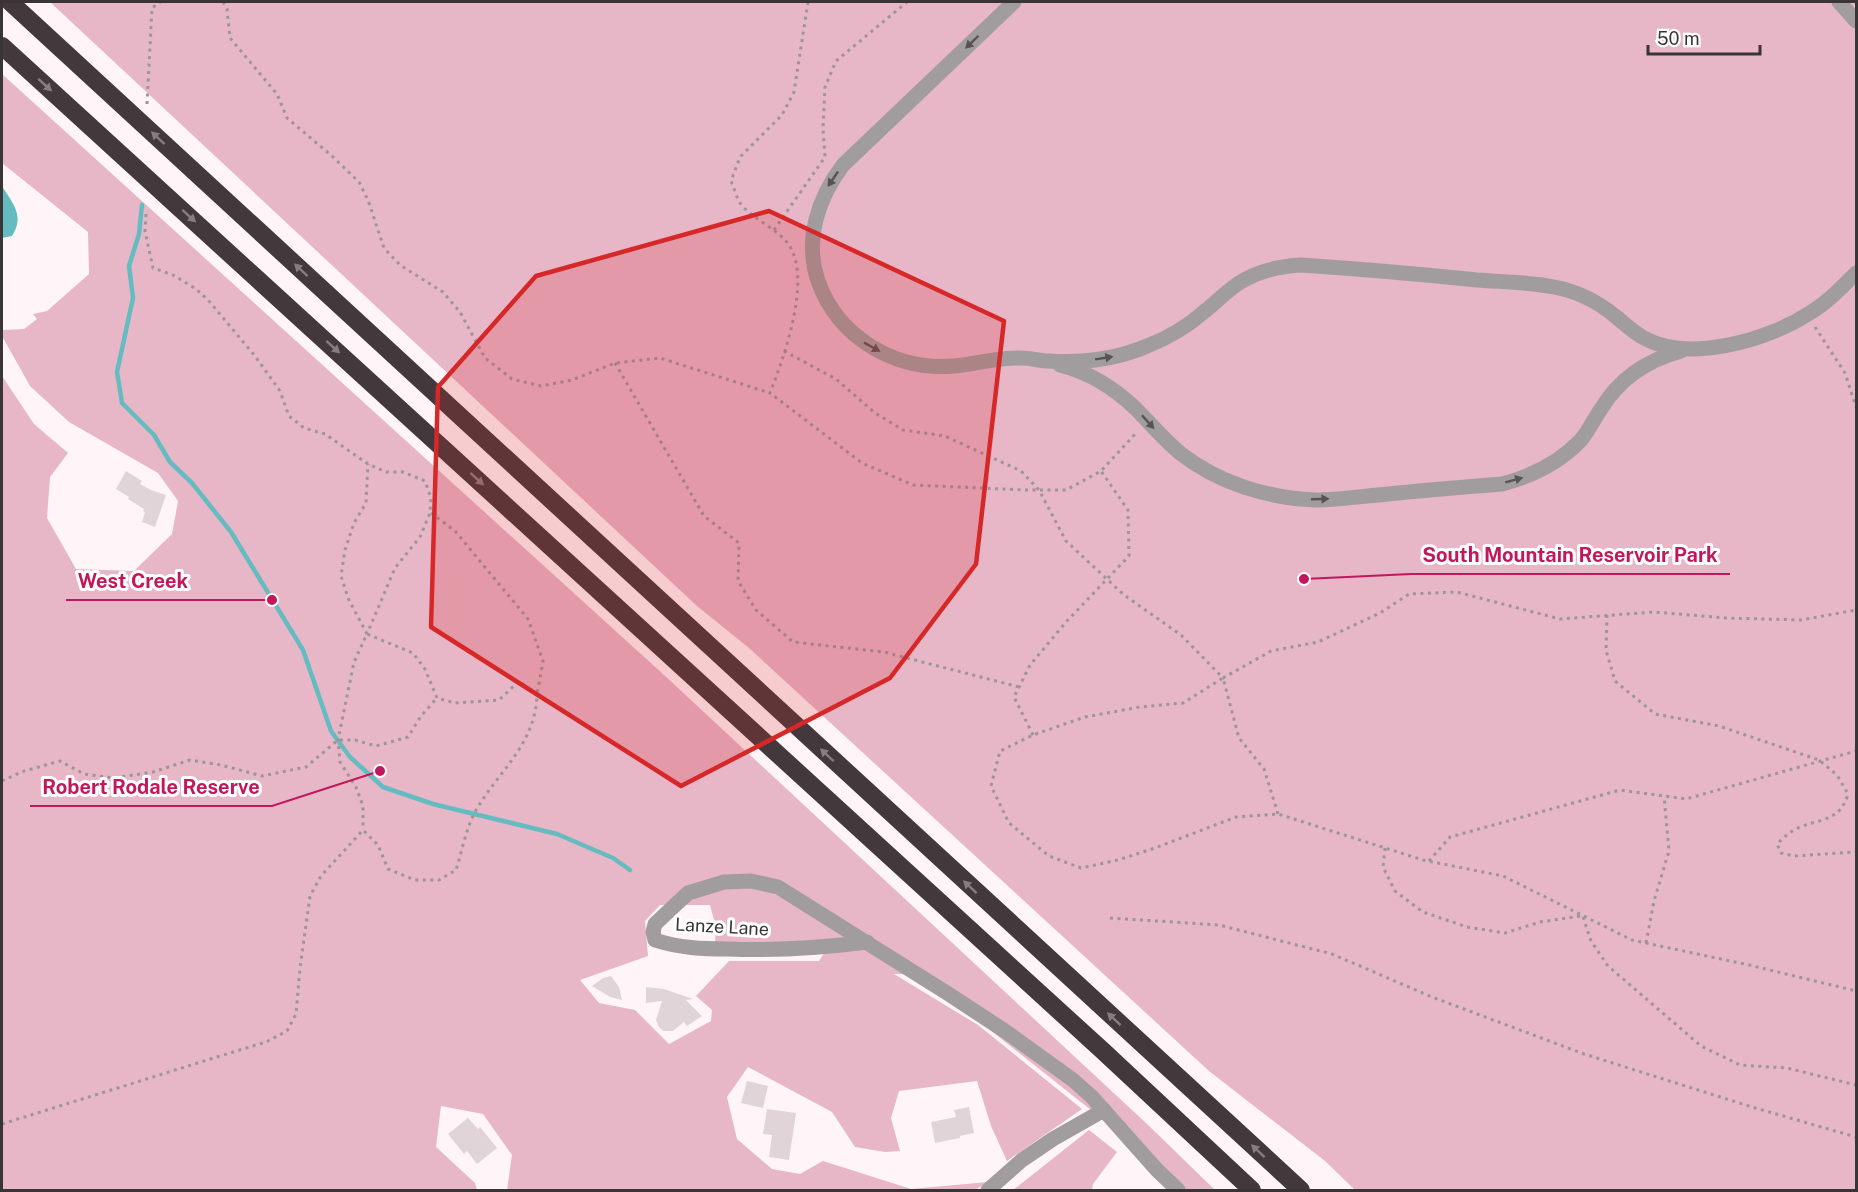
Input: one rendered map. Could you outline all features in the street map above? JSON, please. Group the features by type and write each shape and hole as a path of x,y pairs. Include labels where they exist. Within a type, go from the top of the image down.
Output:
{"highway":[{"path":"10,2 1301,1191"},
{"path":"2,45 1068,1019 1252,1191"}],"street":[{"path":"1014,2 843,165 822,196 816,216 813,257 817,278 835,315 865,344 909,363 954,366 993,359 1085,361 1116,356 1146,347 1174,334 1242,281 1260,272 1282,266 1301,265 1555,287 1595,302 1643,338 1658,345 1674,348 1724,345 1756,338 1806,316 1828,300 1857,273"},
{"path":"1839,2 1857,21"},
{"path":"1046,361 1091,376 1116,392 1181,454 1207,471 1234,484 1256,491 1287,498 1318,500 1502,484 1535,473 1565,455 1582,439 1614,390 1631,375 1665,355 1691,348"},
{"name":"Lanze Lane","path":"867,942 820,948 693,948 655,940 653,932 655,924 688,893 724,882 751,881 778,887 867,942 1015,1038 1073,1080 1104,1110 1178,1191"},
{"path":"988,1191 1022,1160 1104,1110"}],"path":[{"path":"147,104 152,8 160,2"},
{"path":"223,2 227,9 230,38 277,94 287,118 359,182 368,200 384,248 400,265 443,292 460,312 486,358 512,379 541,386 572,380 615,363 660,358 770,393 862,463 914,485 1066,490 1101,471 1129,443 1146,420"},
{"path":"770,393 796,303 798,269 789,245 774,230 740,204 731,181 740,157 782,115 794,92 808,2"},
{"path":"774,230 825,157 823,129 825,87 836,61 907,2"},
{"path":"2,1124 255,1045 287,1031 296,1014 310,896 321,876 363,830 363,806 356,788 340,762 338,740 354,662 395,568 420,537 430,513 431,498 426,481 403,472 386,472 368,464 325,434 304,428 289,416 280,391 255,356 208,300 196,288 173,274 153,268 145,231 146,214"},
{"path":"1806,316 1821,334 1845,373 1857,407"},
{"path":"784,351 836,379 875,413 903,430 945,436 1021,471 1039,490 1066,541 1124,595 1181,635 1223,678 1239,738 1263,769 1278,814"},
{"path":"615,363 704,516 739,543 738,581 756,610 793,642 884,652 1019,687"},
{"path":"368,464 366,503 354,523 345,550 340,576 348,598 367,634 413,653 425,669 437,698"},
{"path":"1033,735 1014,697 1030,666 1067,621 1129,556 1128,510 1101,471"},
{"path":"363,830 378,845 388,869 416,880 439,880 456,870 474,814 530,732 536,713 543,661 528,619 454,531 430,513"},
{"path":"1857,610 1801,620 1726,618 1654,612 1560,619 1457,592 1408,594 1380,613 1318,642 1271,651 1183,704 1140,707 1085,717 1033,735 1000,751 991,786 1009,823 1049,856 1081,868 1118,860 1155,848 1236,817 1278,814 1429,861 1503,876 1632,940 1857,991"},
{"path":"1607,615 1606,650 1615,681 1655,714 1719,726 1819,760 1837,775 1848,794 1844,807 1831,818 1788,833 1777,844 1780,853 1794,856 1857,852"},
{"path":"437,698 455,703 499,700 519,681 537,694"},
{"path":"2,781 21,772 60,761 84,774 114,778 153,772 190,760 221,765 262,776 306,767 338,740 355,740 376,746 408,737 421,716 437,698"},
{"path":"1429,861 1450,837 1620,790 1686,799 1857,751"},
{"path":"1646,943 1654,901 1669,851 1665,796"},
{"path":"1384,848 1383,867 1395,891 1423,912 1467,927 1506,933 1540,922 1582,915"},
{"path":"1582,915 1591,941 1608,966 1701,1047 1740,1065 1787,1068 1857,1085"},
{"path":"1110,918 1219,925 1332,954 1432,996 1584,1054 1752,1107 1857,1137"}],"highlighted area":[{"path":"769,211 1004,321 976,564 890,678 681,786 431,627 438,387 536,276"}],"shaded area":[{"path":"50,2 1856,2 1856,1190 1355,1190 1325,1161 1209,1071 749,648 697,606"},
{"path":"2,74 664,675 1146,1123 1215,1190 1184,1190 1096,1114 980,1022 906,974 894,974 978,1025 1082,1109 1007,1161 991,1126 977,1081 899,1091 891,1118 900,1151 885,1152 855,1147 832,1112 748,1067 727,1097 737,1139 772,1169 800,1174 823,1161 911,1189 988,1182 975,1190 507,1190 512,1155 483,1114 441,1106 436,1147 475,1183 477,1190 2,1190 2,376 34,424 68,453 50,477 47,518 76,569 134,571 172,534 178,501 158,473 69,422 30,386 2,336 2,330 24,329 37,319 33,314 47,311 89,274 88,232 2,163","holes":["660,905 710,905 716,927 715,943 828,944 833,939 819,961 729,961 696,996 712,1010 711,1021 669,1044 635,1010 599,1003 580,980 648,956 645,921"]},
{"path":"1089,1130 1117,1152 1093,1184 1092,1190 1013,1190"}],"water":[{"path":"2,186 16,210 17,222 12,236 2,238"}],"building":[{"path":"126,471 142,481 140,484 166,495 155,527 142,522 144,509 116,489"},
{"path":"611,976 619,987 622,1000 610,997 592,986 603,978"},
{"path":"646,987 664,989 693,999 686,1000 702,1016 687,1026 684,1022 673,1031 663,1031 656,1020 662,1001 646,1003"},
{"path":"747,1081 768,1086 763,1108 741,1103"},
{"path":"969,1107 974,1133 935,1143 931,1122 956,1117 954,1110"},
{"path":"767,1109 796,1113 789,1160 769,1157 772,1135 763,1134"},
{"path":"468,1118 478,1129 480,1127 497,1148 477,1164 467,1151 464,1154 448,1134"}],"waterway":[{"path":"142,205 139,234 129,266 133,298 117,372 122,403 154,435 170,462 192,483 231,532 303,650 331,731 350,757 383,787 433,804 557,834 613,858 630,870"}],"place":[{"name":"South Mountain Reservoir Park","path":"1304,579"},
{"name":"West Creek","path":"272,600"},
{"name":"Robert Rodale Reserve","path":"380,771"}]}
